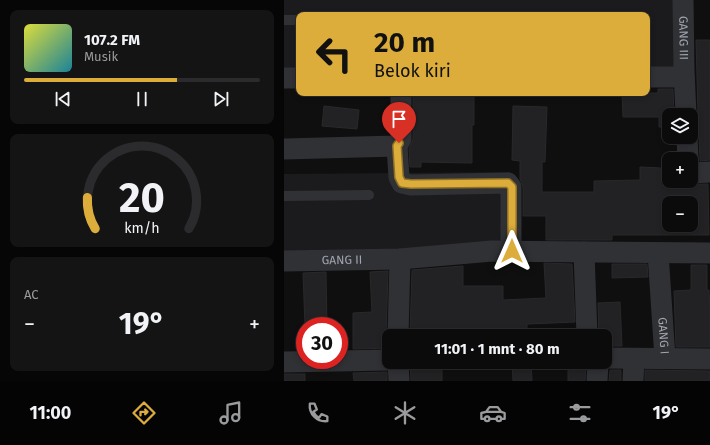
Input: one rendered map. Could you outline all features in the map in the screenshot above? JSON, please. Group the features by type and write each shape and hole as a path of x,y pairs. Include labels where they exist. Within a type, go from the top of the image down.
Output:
{"street":[{"name":"GANG III","path":"683,0 686,108"},
{"path":"650,77 684,77"},
{"path":"284,78 296,78"},
{"path":"401,96 401,139 397,146 399,177 402,183 508,183 512,187 512,251"},
{"path":"284,149 397,146"},
{"path":"698,173 710,172"},
{"name":"GANG II","path":"284,261 400,259 492,251 710,253"},
{"path":"584,252 587,329"},
{"name":"GANG I","path":"612,358 665,358 658,253"},
{"path":"398,329 400,259"},
{"path":"665,358 710,358"},
{"path":"633,381 634,359"},
{"path":"284,362 382,360"},
{"path":"398,369 399,381"},
{"path":"596,381 597,369"}],"lane":[{"path":"284,20 296,20"},
{"path":"284,196 369,195"}],"shaded area":[{"path":"284,0 676,0 675,70 650,70 650,12 296,12 296,69 284,69"},
{"path":"510,172 511,250 284,254 284,174"}],"building":[{"path":"696,40 710,40 710,160 700,161"},
{"path":"658,89 673,89 674,108 662,108 662,127 659,127 659,117 623,117 622,96 650,96 650,93 658,93"},
{"path":"413,96 474,96 472,163 421,162 421,167 410,167 409,149 413,139"},
{"path":"324,106 359,110 357,129 322,126"},
{"path":"513,106 547,107 545,162 542,162 542,192 594,192 594,181 640,180 640,167 661,168 662,188 698,188 698,184 708,184 709,235 612,235 612,240 546,240 546,216 523,216 523,187 520,179 520,161 512,160"},
{"path":"544,263 572,264 575,322 527,324 527,329 410,329 412,270 463,266 463,286 503,286 503,300 546,298"},
{"path":"612,264 647,264 648,277 612,278"},
{"path":"691,265 707,265 707,290 709,290 710,310 710,347 676,347 674,291 691,290"},
{"path":"388,271 386,329 382,329 382,348 353,349 353,313 372,312 370,272"},
{"path":"326,272 327,317 305,317 303,273"},
{"path":"620,302 622,346 612,346 612,329 599,329 598,303"},
{"path":"410,369 442,369 442,381 411,381"},
{"path":"512,369 531,369 532,381 513,381"},
{"path":"568,369 586,369 585,381 568,381"},
{"path":"610,370 621,370 621,381 609,381"},
{"path":"645,370 710,371 710,381 645,381"},
{"path":"387,372 387,381 354,381 353,373"},
{"path":"284,374 305,374 305,381 284,381"}],"route":[{"path":"399,143 397,146 399,177 402,183 508,183 512,187 512,251"}]}
